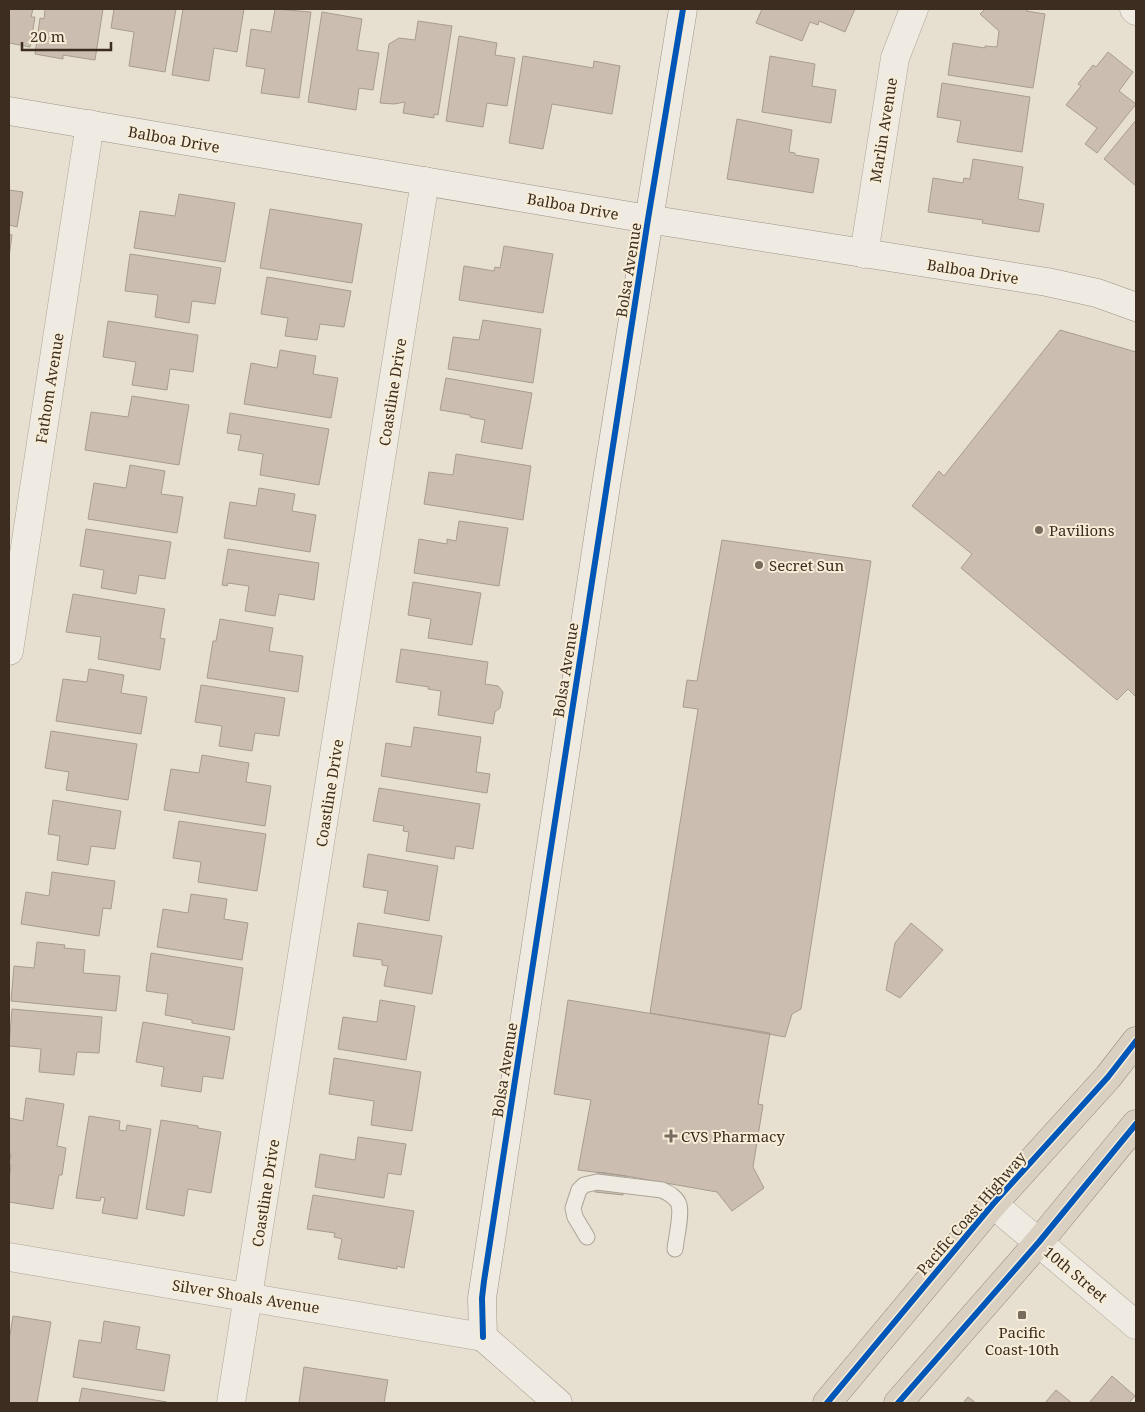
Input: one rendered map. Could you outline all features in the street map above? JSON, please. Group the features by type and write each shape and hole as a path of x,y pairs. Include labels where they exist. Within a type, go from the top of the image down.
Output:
{"highway":[{"name":"Pacific Coast Highway","path":"827,1403 993,1204 1108,1077 1136,1042"},
{"path":"898,1403 1038,1242 1136,1124"}],"street":[{"name":"Bolsa Avenue","path":"483,1336 482,1298 484,1280 648,219 683,9"},
{"name":"Marlin Avenue","path":"864,254 895,58 914,9"},
{"name":"Balboa Drive","path":"9,112 90,124 648,219 1047,282 1097,293 1136,306"},
{"name":"Fathom Avenue","path":"9,651 90,124"},
{"name":"Coastline Drive","path":"231,1403 425,182"},
{"name":"10th Street","path":"993,1204 1136,1325"},
{"name":"Silver Shoals Avenue","path":"9,1257 483,1336"},
{"path":"483,1336 558,1403"}],"lane":[{"path":"587,1238 575,1217 573,1208 578,1190 584,1185 597,1182 662,1190 676,1199 680,1205 675,1249"}],"building":[{"path":"9,9 33,9 31,17 35,17 30,47 9,43"},
{"path":"45,9 103,9 95,60 63,55 63,59 35,54 40,18 44,19"},
{"path":"114,9 176,9 165,72 129,66 134,32 111,28"},
{"path":"183,9 244,9 237,52 214,48 209,81 172,75"},
{"path":"275,9 311,12 299,98 261,93 265,69 246,66 251,29 271,32"},
{"path":"762,9 855,9 845,32 819,21 818,25 810,22 802,41 756,23"},
{"path":"985,9 1029,9 1026,11 1045,14 1033,88 948,75 953,43 985,48 985,46 997,47 999,31 980,14"},
{"path":"322,12 362,19 357,50 379,53 373,90 359,88 356,110 308,102"},
{"path":"418,21 452,26 438,115 434,114 434,118 403,113 405,102 394,104 380,103 389,44 399,38 415,40"},
{"path":"459,36 497,43 495,55 515,58 507,106 487,103 483,127 446,121"},
{"path":"1108,52 1133,72 1119,91 1136,104 1097,153 1085,144 1097,128 1066,105 1081,86 1078,84 1093,65 1096,67"},
{"path":"523,56 593,68 594,61 620,66 612,114 552,104 543,149 509,143"},
{"path":"770,56 815,64 812,86 836,90 831,123 762,112"},
{"path":"942,83 1030,97 1022,152 957,142 961,121 937,117"},
{"path":"737,119 792,130 789,152 795,153 795,155 819,159 813,193 727,179"},
{"path":"1136,120 1136,186 1104,159"},
{"path":"973,159 1023,167 1018,199 1044,204 1039,232 982,223 983,220 928,212 933,178 963,183 964,178 970,179"},
{"path":"9,190 23,192 17,227 9,225"},
{"path":"179,194 235,203 225,262 134,248 140,211 175,216"},
{"path":"270,209 362,224 352,283 260,268"},
{"path":"9,234 12,235 9,257"},
{"path":"504,246 553,254 543,313 459,300 464,266 494,271 495,267 500,268"},
{"path":"130,254 221,268 215,304 192,301 189,323 155,317 158,295 125,291"},
{"path":"267,277 351,291 344,327 320,324 317,340 285,336 288,318 261,314"},
{"path":"483,320 541,329 533,383 448,369 453,337 479,340"},
{"path":"108,321 198,335 193,372 170,369 167,390 132,385 136,362 103,357"},
{"name":"Pavilions","path":"1060,330 1136,352 1136,697 1128,689 1117,700 961,568 972,554 912,506 939,471 944,476"},
{"path":"280,350 316,356 313,374 338,378 331,418 244,404 251,363 277,368"},
{"path":"446,378 532,393 522,449 481,442 485,420 470,417 470,415 440,410"},
{"path":"132,396 189,405 179,465 85,450 91,412 128,417"},
{"path":"230,413 329,429 319,485 260,475 263,454 238,450 241,435 227,433"},
{"path":"456,454 531,466 523,520 424,504 429,472 453,475"},
{"path":"130,465 165,471 161,494 183,497 177,533 88,519 94,483 126,488"},
{"path":"259,488 295,494 292,511 316,515 310,552 224,538 230,502 256,506"},
{"path":"459,521 508,528 499,586 414,573 419,539 447,544 447,539 456,541"},
{"path":"86,529 171,542 165,579 139,575 136,594 101,588 104,570 80,566"},
{"path":"722,540 871,561 801,1009 792,1014 785,1037 650,1013 698,709 683,707 687,680 697,681"},
{"path":"228,549 319,563 314,600 279,594 275,616 245,611 249,586 228,583 227,586 222,585"},
{"path":"413,582 481,593 472,645 428,638 431,619 408,615"},
{"path":"73,594 165,609 160,638 165,639 160,670 98,659 101,637 66,632"},
{"path":"220,619 273,628 269,651 303,656 298,692 207,678 213,641 216,641"},
{"path":"401,649 488,662 485,684 498,686 503,692 500,708 495,712 493,724 438,715 441,691 428,689 429,687 396,682"},
{"path":"89,669 124,675 121,693 147,697 141,734 56,721 63,679 87,682"},
{"path":"201,685 285,698 279,736 255,733 252,751 219,746 222,726 195,722"},
{"path":"414,727 481,737 476,772 490,774 487,793 381,776 386,743 411,747"},
{"path":"51,731 137,744 128,800 66,790 69,772 45,768"},
{"path":"202,755 249,763 246,782 271,786 265,826 164,810 171,769 199,773"},
{"path":"379,788 480,804 473,849 456,846 454,859 406,851 409,832 403,831 404,826 373,821"},
{"path":"53,800 121,811 115,849 91,846 88,865 57,860 60,836 48,834"},
{"path":"179,821 266,834 257,891 198,882 201,862 173,858"},
{"path":"368,854 438,866 429,921 384,913 388,891 363,887"},
{"path":"52,872 115,881 111,909 103,908 99,936 21,924 26,892 49,896"},
{"path":"191,894 227,899 224,919 248,923 242,960 157,947 163,909 188,913"},
{"path":"358,923 442,936 432,994 384,986 388,966 382,965 382,960 353,956"},
{"path":"911,923 943,950 900,998 886,990 895,943"},
{"path":"37,942 65,945 64,948 85,950 83,973 120,976 116,1011 11,1001 14,966 34,968"},
{"path":"151,953 243,968 234,1030 192,1023 192,1020 165,1015 168,994 146,991"},
{"path":"380,1000 415,1006 406,1060 338,1049 343,1017 377,1022"},
{"name":"CVS Pharmacy","path":"568,1000 770,1033 758,1104 763,1105 753,1167 764,1188 732,1211 717,1192 626,1176 578,1170 591,1100 554,1094"},
{"path":"12,1009 102,1017 99,1053 77,1052 74,1075 39,1072 41,1049 9,1046"},
{"path":"143,1022 230,1037 223,1079 203,1076 201,1092 161,1086 164,1067 136,1062"},
{"path":"334,1058 421,1072 412,1131 371,1125 374,1101 329,1094"},
{"path":"26,1098 64,1104 57,1146 66,1148 62,1175 59,1175 53,1209 9,1202 11,1165 9,1165 11,1154 9,1153 9,1118 23,1121"},
{"path":"89,1116 120,1121 119,1130 126,1131 127,1125 151,1129 137,1219 102,1213 105,1198 101,1197 100,1201 76,1198"},
{"path":"161,1120 221,1132 211,1193 188,1189 184,1216 146,1209"},
{"path":"358,1137 406,1144 401,1175 388,1173 384,1198 315,1187 320,1154 355,1160"},
{"path":"598,1172 626,1176 623,1195 595,1192"},
{"path":"313,1195 414,1211 404,1268 397,1266 397,1269 338,1259 342,1239 334,1237 335,1233 307,1229"},
{"path":"13,1316 51,1322 37,1403 9,1403 9,1341"},
{"path":"104,1321 140,1327 136,1349 170,1355 164,1391 73,1377 79,1340 101,1343"},
{"path":"304,1367 388,1380 384,1403 299,1403"},
{"path":"1112,1376 1135,1396 1129,1403 1089,1403"},
{"path":"82,1388 167,1402 79,1403"},
{"path":"1056,1390 1072,1403 1045,1403"},
{"path":"968,1397 976,1403 963,1403"}],"cycle path":[{"path":"483,1337 482,1298 484,1281 648,219 683,9"},
{"path":"827,1403 993,1204 1108,1077 1136,1041"},
{"path":"898,1403 1039,1242 1136,1124"}],"place":[{"name":"Pavilions","path":"1039,530"},
{"name":"Secret Sun","path":"759,565"},
{"name":"CVS Pharmacy","path":"671,1136"},
{"name":"Pacific Coast-10th","path":"1022,1315"}]}
